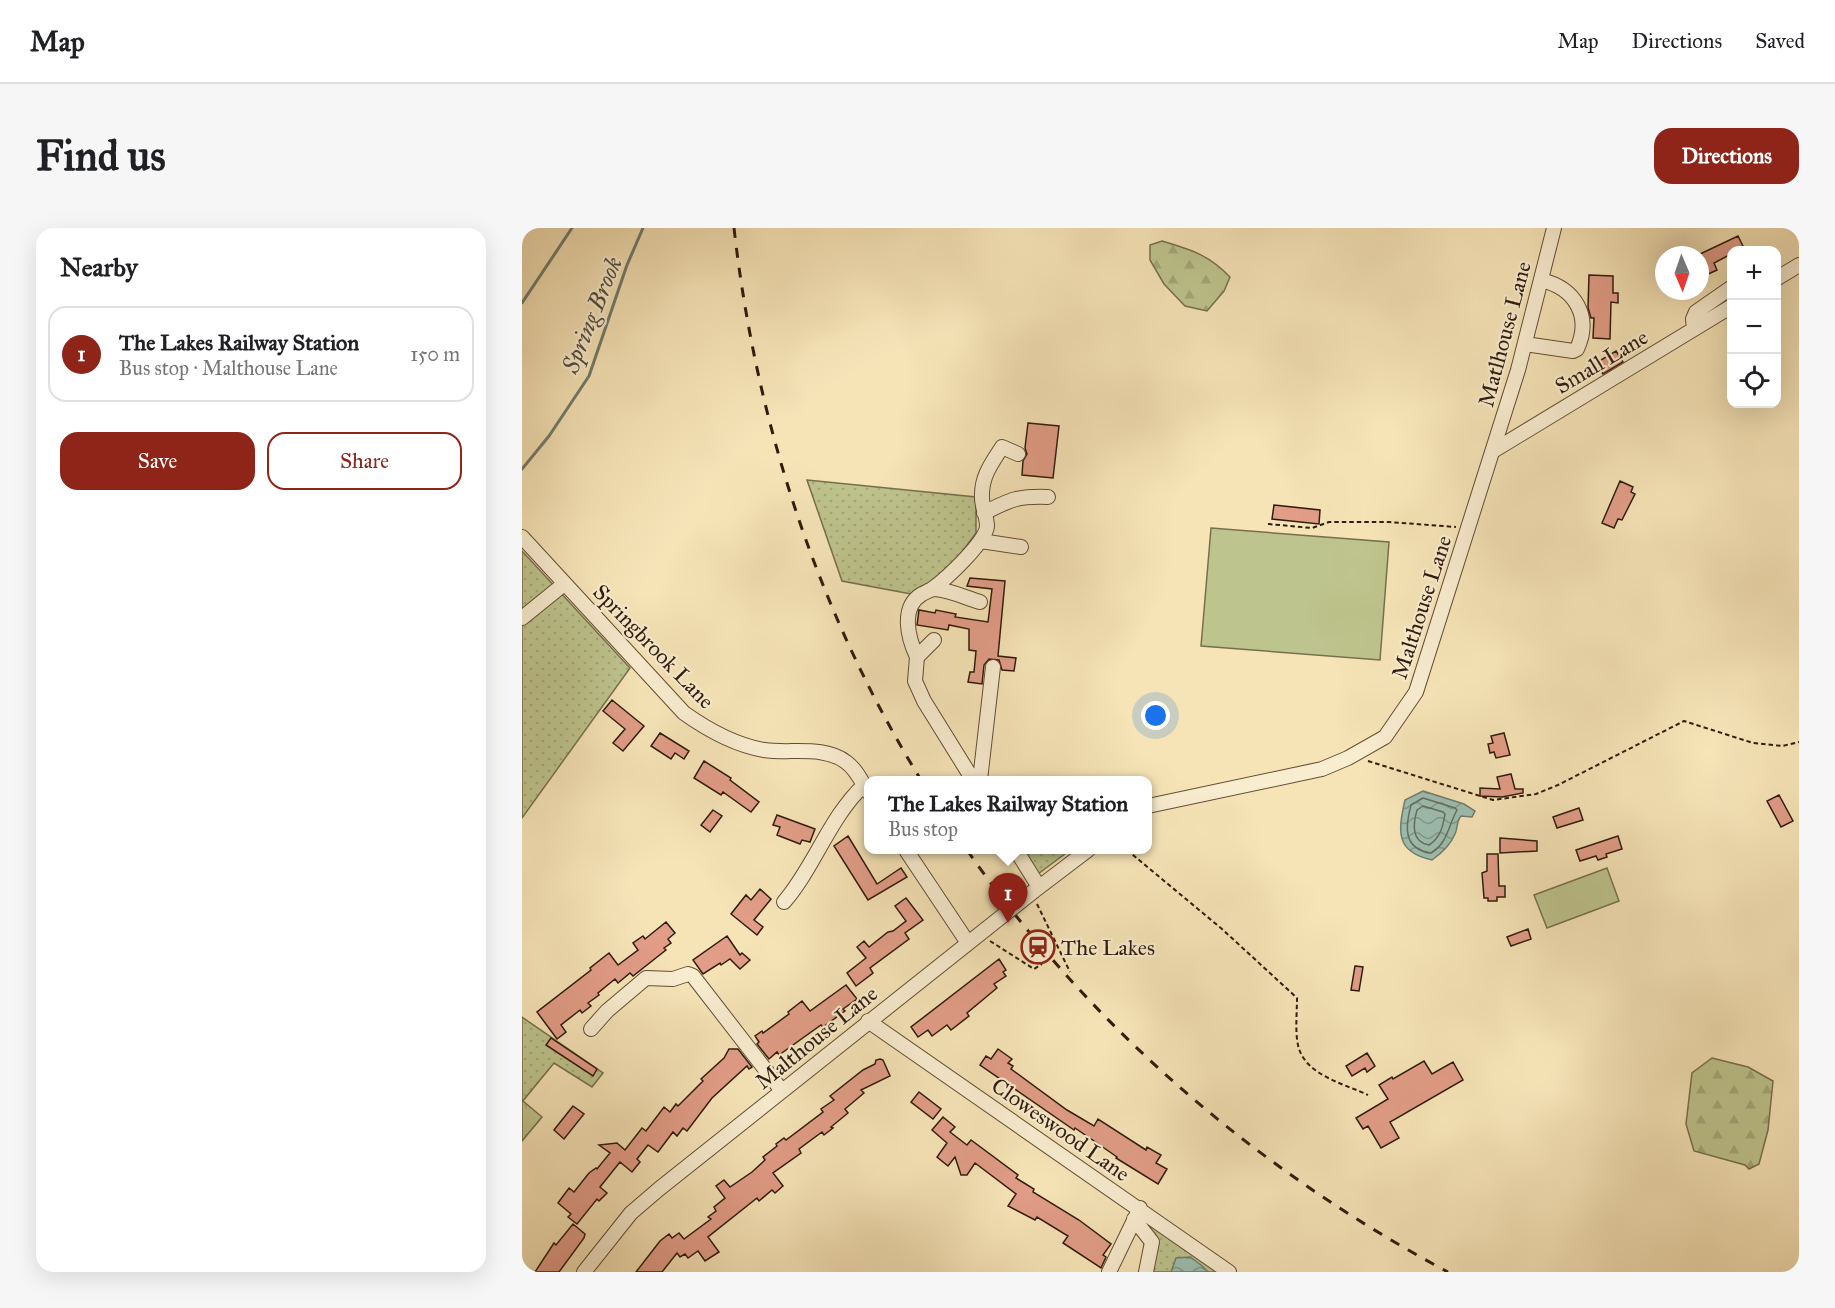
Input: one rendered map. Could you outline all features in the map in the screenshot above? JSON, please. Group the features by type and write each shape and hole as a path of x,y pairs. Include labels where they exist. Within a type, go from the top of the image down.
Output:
{"street":[{"name":"Matlhouse Lane","path":"1493,451 1525,344 1554,228"},
{"path":"1781,276 1799,266"},
{"path":"1525,344 1572,351 1577,349 1580,343 1582,323 1579,307 1560,287 1541,280"},
{"path":"1694,329 1693,319 1696,312 1727,290"},
{"name":"Small Lane","path":"1493,451 1727,308"},
{"path":"970,776 924,702 915,681 917,657 909,640 908,608 916,598 950,576 981,541 987,526 982,498 983,478 1002,447 1018,454"},
{"name":"Malthouse Lane","path":"1152,805 1322,769 1348,758 1385,737 1416,692 1493,451"},
{"path":"984,513 1007,501 1025,496 1048,497"},
{"name":"Springbrook Lane","path":"522,537 684,713 710,731 763,750 817,752 833,756 847,762 864,785"},
{"path":"981,541 1021,547"},
{"path":"522,618 564,584"},
{"path":"932,589 946,591 980,603"},
{"path":"917,657 934,640"},
{"path":"980,776 993,667"},
{"path":"784,902 809,868 824,838 855,793 864,789"},
{"path":"909,854 968,943"},
{"path":"1018,854 1036,892"},
{"name":"Malthouse Lane","path":"584,1272 635,1210 868,1021 968,943 985,934 1082,854"},
{"path":"591,1029 607,1011 646,978 673,979 687,974 693,976 782,1091"},
{"name":"Cloweswood Lane","path":"868,1021 1137,1214 1228,1272"},
{"path":"1109,1272 1137,1214"},
{"path":"1137,1214 1152,1242 1146,1272"}],"path":[{"path":"1268,524 1312,528 1329,522 1389,522 1468,528"},
{"path":"1348,758 1373,762 1493,800 1536,794 1558,785 1684,721 1753,743 1782,746 1799,742"},
{"path":"1133,854 1222,929 1297,998 1298,1046 1306,1064 1321,1074 1368,1095"},
{"path":"1036,892 1070,972"},
{"path":"985,934 1034,969 1042,964"}],"green space":[{"path":"1162,241 1206,258 1230,277 1224,291 1207,311 1185,306 1164,284 1150,260 1150,245"},
{"path":"807,480 976,497 976,533 942,579 911,594 842,581"},
{"path":"1211,528 1389,542 1380,660 1201,646"},
{"path":"522,551 630,668 522,818"},
{"path":"1025,854 1065,854 1038,874"},
{"path":"1607,868 1619,901 1547,928 1534,895"},
{"path":"522,1017 603,1073 592,1087 554,1063 522,1102"},
{"path":"1712,1058 1748,1067 1773,1081 1768,1130 1759,1164 1749,1169 1745,1165 1694,1151 1686,1124 1692,1073"},
{"path":"522,1102 542,1117 522,1141"},
{"path":"1147,1220 1219,1272 1141,1272"}],"water":[{"path":"1423,791 1464,804 1475,811 1472,817 1461,816 1451,842 1432,860 1411,852 1402,839 1401,821 1405,800"},
{"path":"1190,1257 1208,1272 1171,1272 1176,1258"}],"building":[{"path":"1738,236 1743,246 1727,246 1727,256 1714,263 1717,270 1709,274 1709,250"},
{"path":"1589,275 1613,276 1613,293 1618,293 1618,303 1611,302 1610,339 1593,338 1594,318 1591,318 1588,308"},
{"path":"1616,351 1623,362 1603,374 1596,363"},
{"path":"1028,423 1059,426 1053,478 1022,475 1023,461 1027,454 1025,448"},
{"path":"1620,481 1633,487 1631,492 1635,494 1622,520 1618,519 1614,528 1602,523"},
{"path":"1274,505 1320,510 1319,524 1272,519"},
{"path":"970,578 1005,581 998,656 1016,658 1014,671 1002,670 999,660 989,659 984,665 982,684 968,682 970,672 974,672 976,651 969,650 969,629 949,625 948,630 917,625 919,610 935,613 936,610 956,614 955,617 988,622 992,589 967,586"},
{"path":"612,700 644,726 623,751 613,743 625,729 603,711"},
{"path":"660,733 689,751 684,759 675,753 671,759 651,746"},
{"path":"1504,733 1510,755 1496,758 1494,752 1490,753 1488,744 1493,743 1491,736"},
{"path":"704,761 731,778 730,780 759,802 751,812 723,792 721,795 694,778"},
{"path":"1511,774 1515,789 1523,789 1523,793 1502,797 1480,796 1480,788 1500,789 1497,777"},
{"path":"1779,795 1793,821 1781,827 1767,801"},
{"path":"1579,808 1583,820 1557,828 1553,817"},
{"path":"713,810 722,816 710,832 701,825"},
{"path":"777,815 815,829 810,842 802,840 800,844 777,835 780,827 773,825"},
{"path":"848,836 877,884 901,868 907,877 868,900 834,846"},
{"path":"1618,836 1622,849 1606,854 1607,857 1598,860 1596,856 1580,861 1576,850"},
{"path":"1500,838 1537,841 1537,851 1500,853"},
{"path":"1487,854 1498,854 1499,886 1505,886 1505,897 1497,897 1497,901 1488,901 1488,898 1484,898 1482,873 1487,871"},
{"path":"760,889 771,899 754,920 763,927 757,935 731,914 746,895 751,900"},
{"path":"906,898 923,920 905,933 909,939 870,968 873,973 856,986 847,973 866,958 857,947 864,941 869,947 906,921 895,906"},
{"path":"666,922 675,933 668,939 671,943 664,948 666,950 633,976 630,973 618,983 615,979 588,1003 591,1006 582,1013 580,1010 561,1025 566,1032 557,1039 537,1012 609,953 618,965 638,950 633,943 643,936 645,939"},
{"path":"1528,929 1531,939 1511,946 1507,937"},
{"path":"727,936 740,955 742,953 750,960 740,969 730,959 703,974 693,960"},
{"path":"999,959 1006,970 1003,972 1006,976 994,984 997,988 967,1013 969,1016 951,1030 947,1025 932,1036 928,1030 918,1037 911,1027"},
{"path":"1355,966 1363,967 1359,991 1351,990"},
{"path":"846,985 857,999 843,1009 845,1011 779,1055 777,1052 769,1059 757,1044 759,1042 755,1036 762,1031 763,1033 789,1014 788,1012 802,1001 810,1011"},
{"path":"551,1038 597,1069 593,1076 546,1045"},
{"path":"729,1049 738,1049 752,1067 749,1069 747,1066 712,1098 687,1131 683,1128 677,1136 673,1132 658,1152 648,1145 637,1159 640,1162 632,1172 620,1162 600,1187 607,1193 599,1201 597,1199 577,1224 568,1217 571,1214 558,1203 569,1188 574,1192 589,1173 597,1169 610,1153 599,1145 617,1143 625,1150 642,1128 646,1131 664,1107 670,1112 676,1104 678,1106 703,1081 701,1079 724,1058"},
{"path":"998,1049 1012,1059 1008,1063 1013,1066 1011,1069 1067,1110 1094,1126 1098,1119 1146,1150 1147,1147 1161,1155 1156,1163 1167,1169 1158,1184 980,1065 986,1056 991,1059"},
{"path":"1367,1053 1375,1066 1367,1072 1365,1068 1352,1076 1346,1066"},
{"path":"880,1059 883,1060 890,1076 861,1090 864,1093 845,1109 848,1113 831,1127 833,1128 824,1135 822,1132 799,1149 801,1153 773,1173 783,1186 775,1193 772,1190 759,1201 757,1198 708,1237 719,1252 705,1261 698,1251 688,1258 685,1254 680,1257 677,1253 662,1272 636,1272 660,1241 669,1234 672,1238 679,1233 684,1239 711,1219 708,1217 716,1211 714,1207 725,1198 716,1186 724,1180 730,1187 752,1172 765,1160 763,1157 777,1146 776,1144 784,1138 786,1140 823,1112 821,1109 834,1100 830,1096"},
{"path":"1424,1061 1432,1074 1453,1062 1463,1080 1390,1122 1399,1138 1381,1148 1368,1126 1363,1129 1356,1118 1388,1099 1379,1085"},
{"path":"919,1092 941,1109 933,1119 911,1102"},
{"path":"573,1106 584,1114 564,1139 554,1130"},
{"path":"943,1117 955,1127 950,1132 967,1145 971,1140 1018,1175 1016,1178 1034,1189 1033,1192 1079,1220 1111,1244 1103,1255 1106,1257 1101,1268 1063,1243 1068,1236 1037,1217 1035,1220 1008,1206 1016,1194 975,1163 967,1175 961,1175 955,1157 948,1166 937,1157 947,1143 932,1130"},
{"path":"573,1224 585,1234 584,1238 559,1272 535,1272 554,1243 556,1245"}],"waterway":[{"path":"522,303 572,228"},
{"name":"Spring Brook","path":"522,469 549,436 589,376 627,265 643,228"}],"railway":[{"path":"734,228 744,301 758,373 797,514 822,583 851,651 884,716 919,776"},
{"path":"970,854 1015,915 1067,976 1123,1034 1182,1089 1244,1140 1310,1188 1378,1232 1448,1272"}],"place":[{"name":"The Lakes Railway Station","path":"1008,923"},
{"name":"The Lakes","path":"1038,947"}]}
